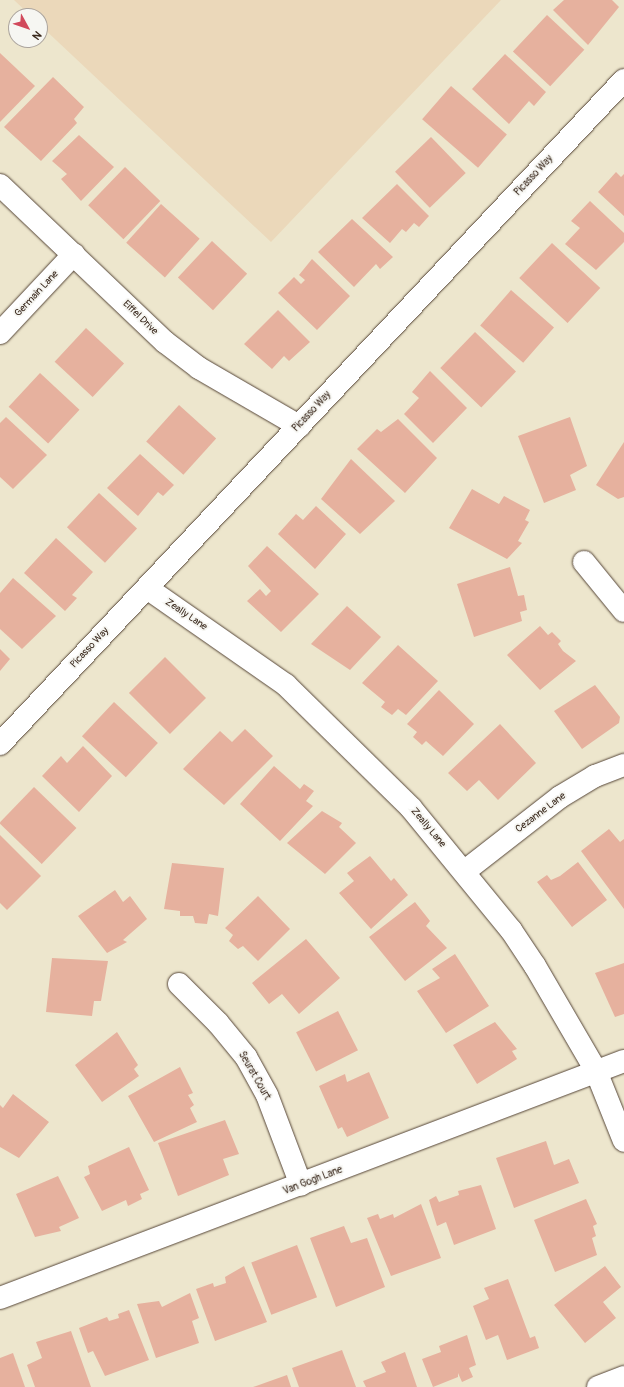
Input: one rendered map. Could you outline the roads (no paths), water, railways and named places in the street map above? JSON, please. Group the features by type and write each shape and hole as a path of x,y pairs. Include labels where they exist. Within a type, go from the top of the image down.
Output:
{"street":[{"name":"Picasso Way","path":"0,744 624,80"},
{"name":"Eiffel Drive","path":"0,185 176,351 199,368 299,426"},
{"name":"Germain Lane","path":"0,333 74,254"},
{"path":"584,562 624,611"},
{"name":"Zeally Lane","path":"147,588 286,685 360,755 465,872 535,966 596,1071 624,1142"},
{"name":"Cezanne Lane","path":"465,872 560,797 595,776 624,765"},
{"name":"Seurat Court","path":"178,984 218,1023 246,1057 267,1096 301,1185"},
{"name":"Van Gogh Lane","path":"0,1298 301,1185 624,1060"},
{"path":"598,1387 624,1377"}]}
